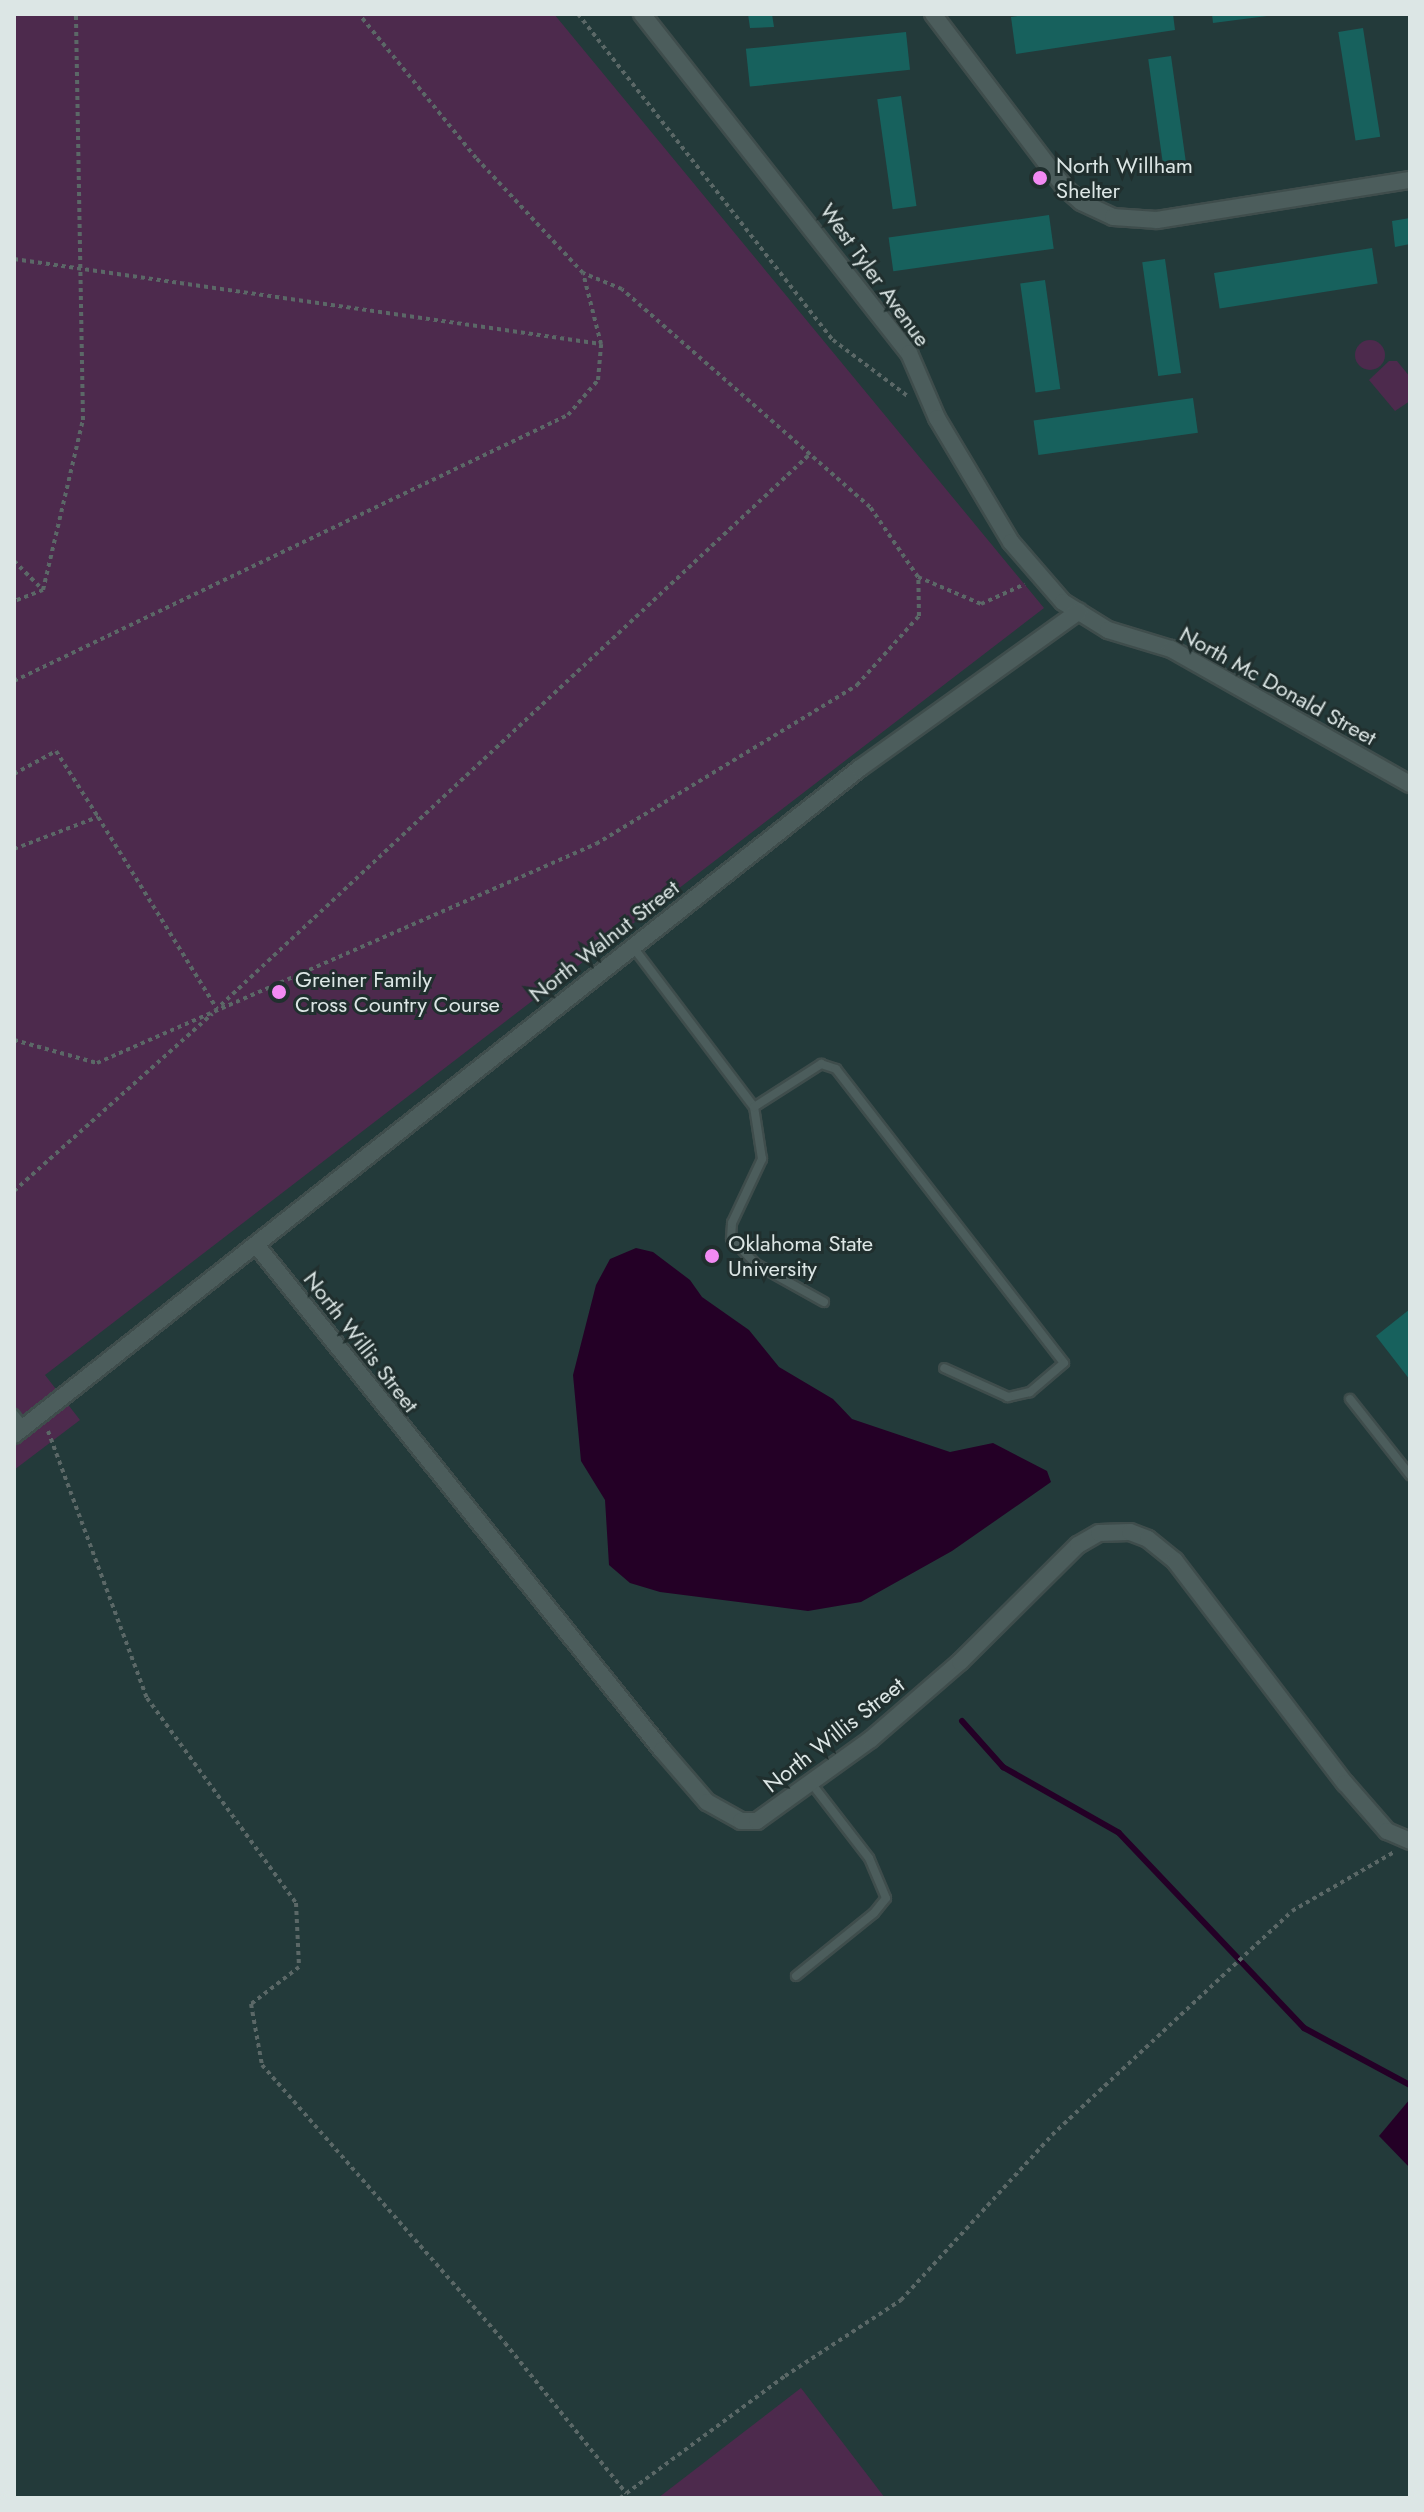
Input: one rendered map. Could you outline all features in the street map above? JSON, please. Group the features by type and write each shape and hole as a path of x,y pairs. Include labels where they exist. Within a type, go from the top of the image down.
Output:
{"street":[{"name":"West Tyler Avenue","path":"642,14 909,353 937,418 1011,542 1042,577 1079,611"},
{"path":"933,14 1081,202 1113,217 1157,220 1410,180"},
{"name":"North Mc Donald Street","path":"1079,611 1108,630 1171,649 1410,784"},
{"name":"North Walnut Street","path":"17,1426 41,1414 257,1246 860,768 1079,611"},
{"name":"North Willis Street","path":"257,1246 707,1802 741,1821 757,1821 812,1784 960,1662 1078,1545 1099,1533 1130,1532 1148,1539 1175,1561 1345,1783 1403,1846"}],"lane":[{"path":"633,947 754,1107 762,1159 732,1223 731,1238 756,1264 824,1302"},
{"path":"754,1107 807,1070 821,1064 836,1069 1064,1363 1030,1392 1008,1397 944,1368"},
{"path":"1350,1399 1410,1475"},
{"path":"796,1976 886,1898 869,1858 812,1784"}],"path":[{"path":"43,590 83,420 76,14"},
{"path":"359,14 476,158 583,273 622,289 870,507 918,577 981,604 1042,577"},
{"path":"578,14 833,340 937,418"},
{"path":"14,259 601,344"},
{"path":"14,681 568,415 598,380 601,344 583,273"},
{"path":"14,1191 217,1009 809,455"},
{"path":"14,561 43,590"},
{"path":"14,1040 97,1063 596,844 857,685 919,616 918,577"},
{"path":"14,601 43,590"},
{"path":"14,774 56,751 217,1009"},
{"path":"14,849 98,817"},
{"path":"41,1414 147,1698 296,1903 299,1967 251,2004 262,2065 505,2343 626,2493"},
{"path":"620,2498 785,2376 901,2300 1052,2135 1292,1911 1403,1846"}],"shaded area":[{"name":"Oklahoma State University","path":"14,14 1410,14 1410,2498 14,2498"},
{"name":"Greiner Family Cross Country Course","path":"14,14 554,14 1044,608 45,1375 80,1420 14,1470"},
{"path":"1370,340 1381,344 1385,355 1381,366 1370,370 1359,366 1355,355 1359,344"},
{"path":"1389,361 1397,361 1410,377 1410,401 1395,411 1369,380"},
{"path":"636,1248 653,1252 690,1280 702,1297 749,1330 779,1367 833,1399 852,1419 950,1452 993,1443 1047,1471 1051,1482 952,1551 861,1602 808,1611 660,1592 630,1583 609,1565 605,1500 581,1461 573,1375 596,1285 610,1259"},
{"path":"1410,2099 1410,2168 1379,2136"},
{"path":"801,2388 885,2498 658,2498"}],"building":[{"path":"748,14 772,14 774,27 750,28"},
{"path":"1030,14 1173,14 1175,30 1016,54 1011,17"},
{"path":"1212,14 1267,14 1267,16 1213,23"},
{"path":"1363,28 1380,137 1356,141 1338,32"},
{"path":"906,32 910,70 750,87 746,49"},
{"path":"1171,56 1187,167 1164,170 1148,59"},
{"path":"901,96 916,206 893,209 877,99"},
{"path":"1049,215 1054,249 893,271 889,238"},
{"path":"1410,218 1410,244 1395,247 1392,221"},
{"path":"1372,248 1378,284 1220,309 1214,273"},
{"path":"1165,259 1181,373 1158,376 1142,262"},
{"path":"1045,280 1060,389 1036,392 1020,283"},
{"path":"1193,398 1198,433 1038,455 1034,420"},
{"path":"1410,1309 1410,1380 1376,1336"}],"waterway":[{"path":"962,1721 1003,1767 1119,1833 1304,2028 1410,2085"}],"place":[{"name":"North Willham Shelter","path":"1040,178"},
{"name":"Greiner Family Cross Country Course","path":"279,992"},
{"name":"Oklahoma State University","path":"712,1256"}]}
